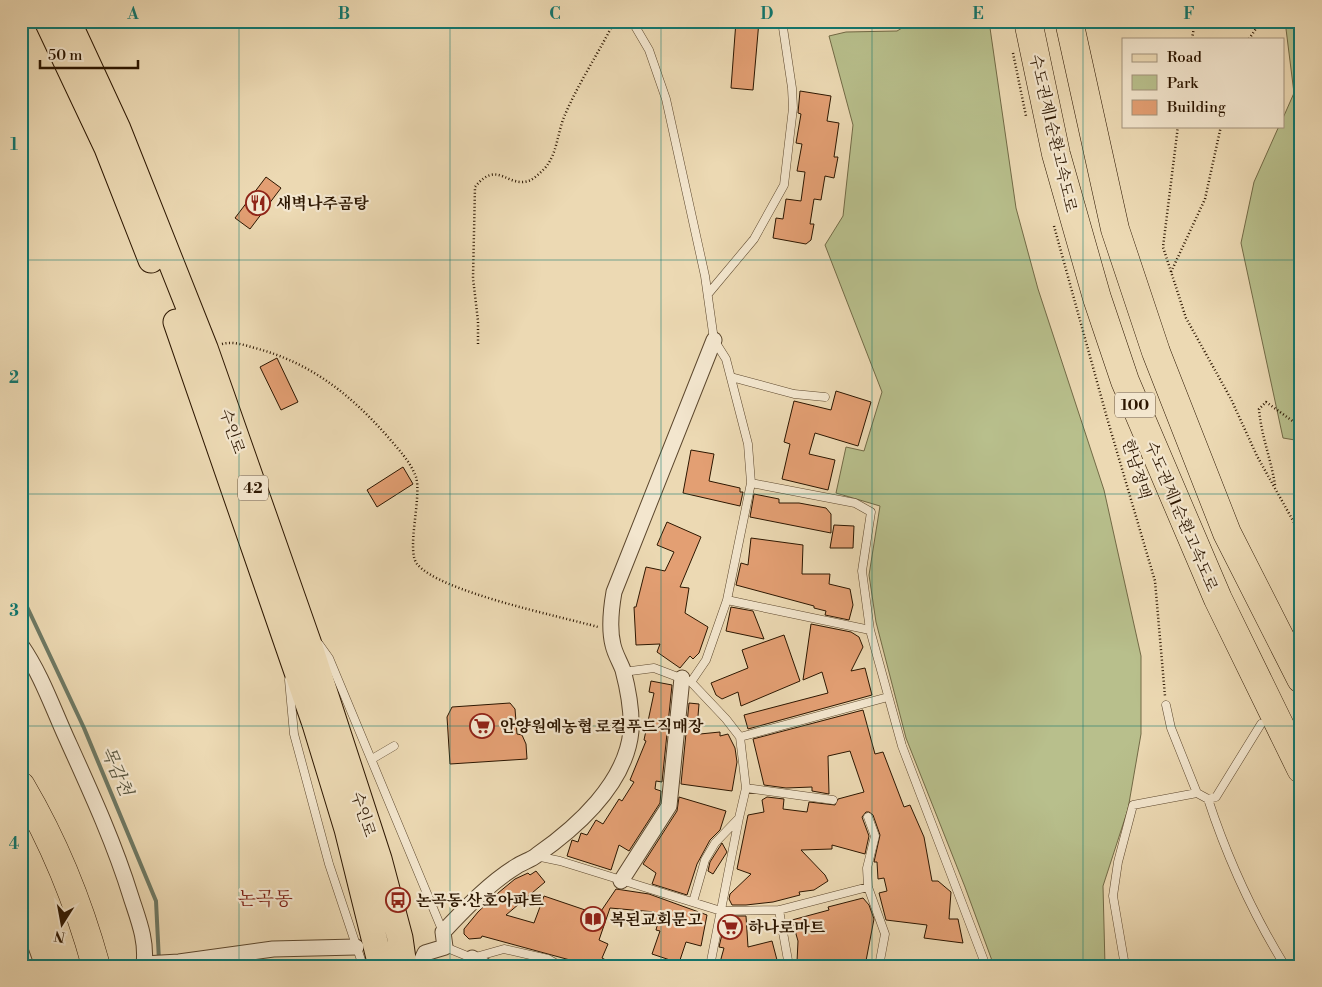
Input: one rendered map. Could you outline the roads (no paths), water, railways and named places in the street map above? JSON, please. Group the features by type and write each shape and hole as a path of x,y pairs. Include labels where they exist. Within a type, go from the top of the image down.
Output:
{"highway":[{"name":"수도권제1순환고속도로","path":"1028,21 1056,154 1097,298 1125,380 1218,599 1301,769"},
{"name":"100","path":"1069,21 1115,229 1156,352 1227,533 1301,679"},
{"path":"21,786 37,813 84,921 82,962"},
{"path":"21,827 54,892 82,962"}],"main road":[{"name":"수인로","path":"47,21 107,148 188,353 315,724 347,829 381,966"},
{"name":"수인로","path":"68,21 118,129 205,348 299,616 379,859 400,938 404,966"}],"street":[{"path":"419,966 425,953 445,947 443,932 475,899 516,866 536,856 575,825 603,794 623,761 631,731 630,703 623,672 613,644 611,610 614,592 714,340"},
{"path":"21,645 33,662 54,705 103,817 144,936 146,951 141,964 177,962 273,949 356,947"},
{"path":"621,881 669,806 686,680"},
{"path":"21,952 26,966"}],"lane":[{"path":"632,21 649,50 666,99 708,294 714,340 726,359 748,444 751,483 727,600 706,660 686,680"},
{"path":"708,294 754,239 784,184 793,108 792,88 782,21"},
{"path":"731,377 794,394 825,397"},
{"path":"751,483 855,503 871,512 862,571 870,630 902,746 986,966"},
{"path":"727,600 870,630"},
{"path":"299,616 329,658 443,932"},
{"path":"285,640 294,734 329,864 362,966"},
{"path":"623,672 654,668 686,680 726,719 740,737 746,788 710,966"},
{"path":"740,737 888,697"},
{"path":"1166,705 1171,728 1198,793 1208,799 1264,933 1285,966"},
{"path":"1208,799 1216,797 1260,724"},
{"path":"372,759 394,746"},
{"path":"746,788 833,800"},
{"path":"1125,966 1113,896 1118,862 1133,805 1198,793"},
{"path":"868,817 875,836 867,868 868,887 885,934 879,966"},
{"path":"693,902 706,860 715,844 739,818"},
{"path":"395,843 404,840"},
{"path":"536,856 560,861 721,911 779,910 868,887"},
{"path":"329,864 338,861"},
{"path":"779,910 789,966"},
{"path":"445,947 478,962 504,949 548,959 560,966"}],"waterway":[{"name":"목감천","path":"21,594 84,728 156,901 159,961"}],"place":[{"name":"새벽나주곰탕","path":"258,203"},
{"name":"안양원예농협 로컬푸드직매장","path":"482,726"},
{"name":"논곡동.산호아파트","path":"398,900"},
{"name":"복된교회문고","path":"593,919"},
{"name":"하나로마트","path":"730,927"}],"district":[{"name":"논곡동","path":"265,898"}]}
